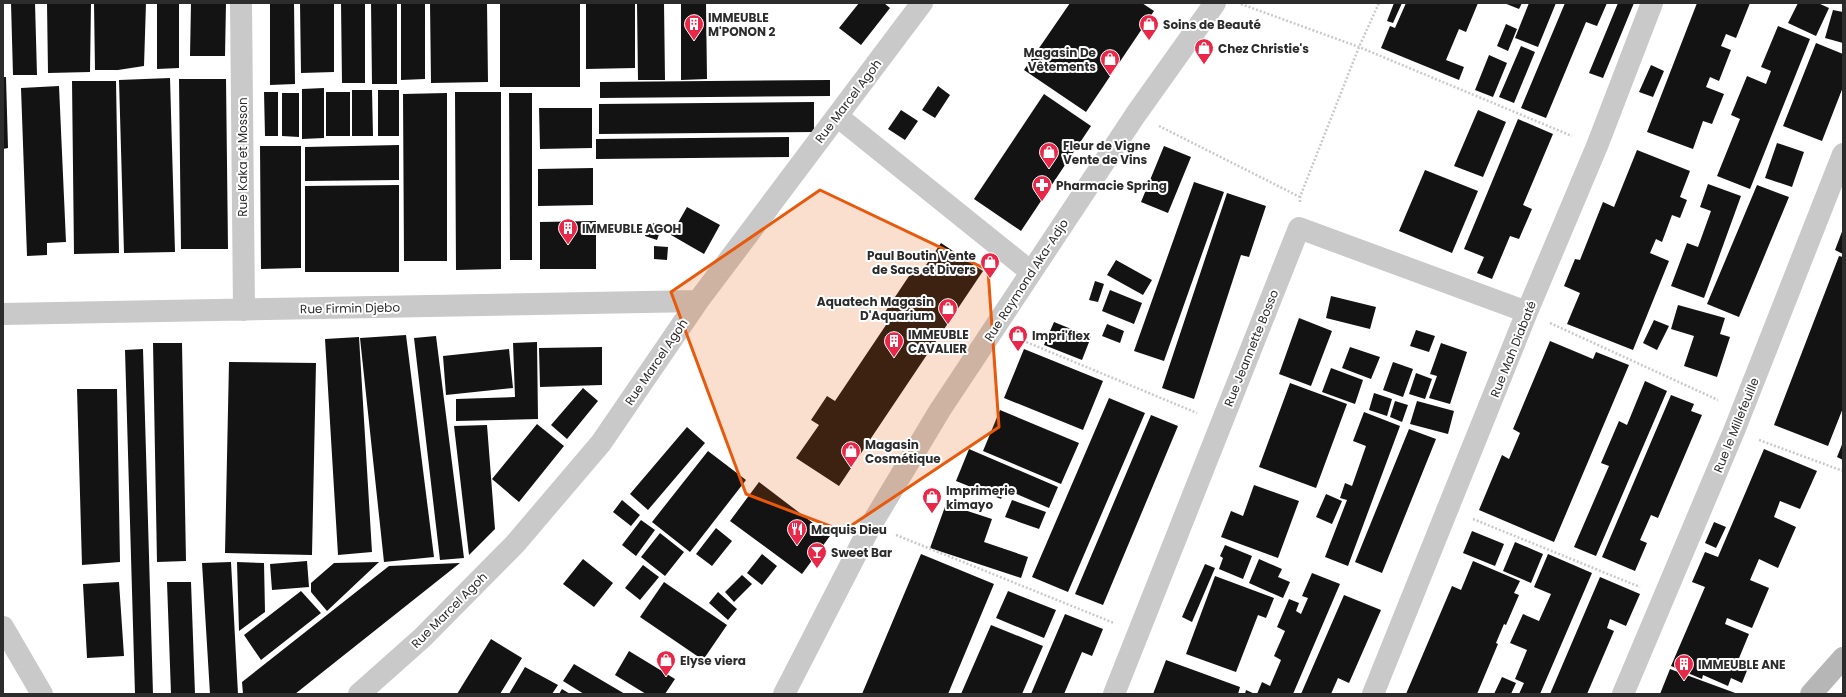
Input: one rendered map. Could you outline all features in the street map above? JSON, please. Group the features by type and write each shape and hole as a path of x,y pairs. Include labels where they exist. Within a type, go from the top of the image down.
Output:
{"street":[{"name":"Rue Kaka et Mosson","path":"241,3 244,310"},
{"name":"Rue Marcel Agoh","path":"359,694 422,638 514,544 601,443 698,301 922,3"},
{"name":"Rue Raymond Aka-Adjo","path":"784,694 871,526 940,410 1136,114 1215,3"},
{"name":"Rue Mah Diabaté","path":"1373,694 1527,312 1597,146 1652,3"},
{"path":"837,116 1031,272"},
{"name":"Rue le Millefeuille","path":"1623,694 1738,421 1843,154"},
{"path":"1299,228 1527,312"},
{"name":"Rue Jeannette Bosso","path":"1114,694 1299,228"},
{"name":"Rue Firmin Djebo","path":"3,314 698,301"},
{"path":"3,627 42,694"},
{"path":"1811,694 1843,658"}],"path":[{"path":"1238,3 1359,47 1597,146"},
{"path":"1299,228 1300,197 1359,47 1379,3"},
{"path":"1136,114 1300,197"},
{"path":"1527,312 1738,421 1843,471"},
{"path":"994,329 1222,423"},
{"path":"1448,509 1665,597"},
{"path":"871,526 1138,633"}],"highlighted area":[{"path":"820,190 988,270 999,427 843,531 746,494 671,292"}],"building":[{"path":"11,3 35,3 37,75 13,75"},
{"path":"47,3 91,3 90,72 48,73"},
{"path":"94,3 146,3 144,66 118,70 95,70"},
{"path":"157,3 179,3 179,68 157,69"},
{"path":"191,3 226,3 225,56 190,56"},
{"path":"270,3 294,3 295,84 270,85"},
{"path":"300,3 334,3 334,72 301,73"},
{"path":"341,3 365,3 365,83 342,83"},
{"path":"371,3 397,3 397,84 372,84"},
{"path":"401,3 425,3 425,79 401,80"},
{"path":"430,3 487,3 488,82 431,83"},
{"path":"500,3 580,3 580,87 500,87"},
{"path":"586,3 635,3 635,68 586,69"},
{"path":"637,3 664,3 665,80 638,80"},
{"name":"IMMEUBLE M'PONON 2","path":"681,3 706,3 707,79 681,80"},
{"path":"859,3 884,3 890,8 861,45 839,28"},
{"path":"1070,3 1142,3 1154,11 1086,112 1024,70"},
{"path":"1394,3 1402,3 1393,23 1387,21"},
{"path":"1406,3 1478,3 1466,32 1459,29 1446,60 1464,67 1459,80 1381,48 1390,26 1395,28"},
{"path":"1504,3 1522,3 1519,9"},
{"path":"1529,3 1556,3 1538,47 1515,38"},
{"path":"1565,3 1607,3 1597,26 1586,22 1546,118 1521,108"},
{"path":"1618,3 1634,3 1603,78 1589,73"},
{"path":"1697,3 1750,3 1736,38 1726,34 1721,46 1731,50 1719,81 1710,77 1706,87 1724,94 1712,124 1703,121 1693,149 1647,132"},
{"path":"1798,3 1818,3 1829,8 1816,36 1788,23"},
{"path":"1833,10 1843,12 1843,43 1825,38"},
{"path":"1506,24 1517,29 1508,51 1497,46"},
{"path":"1778,26 1810,39 1750,189 1717,176 1740,119 1731,115 1747,76 1766,84 1771,71 1761,67"},
{"path":"1816,43 1843,54 1843,87 1822,141 1783,126"},
{"path":"1521,46 1535,52 1514,103 1499,97"},
{"path":"1489,55 1507,63 1493,97 1475,90"},
{"path":"1651,65 1664,71 1653,97 1639,92"},
{"path":"3,77 6,77 8,148 3,149"},
{"path":"170,78 175,252 124,253 119,80"},
{"path":"179,79 226,79 228,249 181,249"},
{"path":"830,80 830,96 600,98 600,82"},
{"path":"72,81 116,81 119,253 74,254"},
{"path":"59,86 66,242 47,243 47,255 27,256 21,88"},
{"path":"938,86 950,95 935,118 922,110"},
{"path":"324,88 324,138 302,139 302,89"},
{"path":"352,90 372,90 373,136 352,136"},
{"path":"378,90 399,90 399,136 378,136"},
{"path":"264,92 278,92 278,136 265,136"},
{"path":"326,92 350,92 350,136 326,136"},
{"path":"455,92 501,92 501,269 456,270"},
{"path":"282,93 299,93 299,137 282,136"},
{"path":"447,93 447,261 404,261 403,94"},
{"path":"509,93 532,93 532,260 510,260"},
{"path":"1044,94 1091,126 1021,231 974,199"},
{"path":"814,102 814,132 599,134 599,104"},
{"path":"539,108 592,108 592,148 540,149"},
{"path":"901,110 918,121 905,140 888,129"},
{"path":"1478,110 1506,122 1483,177 1454,166"},
{"path":"1518,119 1553,134 1523,205 1532,209 1519,239 1510,236 1492,279 1477,273 1484,257 1464,249"},
{"path":"789,137 789,157 596,159 596,139"},
{"path":"1777,143 1804,152 1792,187 1765,178"},
{"path":"399,145 399,180 305,181 305,147"},
{"path":"260,146 301,146 301,268 261,269"},
{"path":"1164,146 1191,157 1168,213 1141,202"},
{"path":"1637,150 1690,171 1680,197 1687,200 1680,218 1672,215 1662,242 1656,239 1650,253 1669,261 1633,350 1567,324 1580,293 1564,286 1575,259 1580,260 1603,202 1614,207"},
{"name":"IMMEUBLE AGOH","path":"593,168 593,205 538,206 538,169"},
{"path":"1425,170 1478,191 1452,253 1399,231"},
{"path":"1194,182 1224,192 1164,361 1134,351"},
{"path":"1708,184 1741,196 1704,298 1671,286 1687,243 1698,247 1711,211 1700,207"},
{"path":"399,185 399,272 305,272 305,186"},
{"path":"1757,185 1789,197 1739,317 1707,304"},
{"path":"1227,193 1266,206 1249,257 1241,255 1194,399 1162,388"},
{"path":"687,207 720,225 704,254 671,235"},
{"name":"IMMEUBLE AGOH","path":"596,221 596,269 540,269 540,222"},
{"path":"649,222 662,226 657,240 645,236"},
{"path":"1843,229 1843,254 1835,250"},
{"name":"IMMEUBLE CAVALIER","path":"941,243 983,271 839,486 796,458 819,425 811,420 827,396 835,401 890,319 883,315 915,267 922,271"},
{"path":"654,246 668,247 667,260 654,259"},
{"path":"1839,256 1843,257 1843,408 1828,446 1774,425"},
{"path":"1116,260 1152,280 1143,295 1107,275"},
{"path":"1095,281 1104,284 1098,302 1089,300"},
{"path":"1110,290 1142,303 1134,324 1102,311"},
{"path":"1331,296 1376,307 1370,329 1326,318"},
{"path":"1678,305 1725,318 1720,334 1730,337 1717,377 1684,366 1694,336 1671,329"},
{"path":"1299,318 1332,331 1311,386 1279,374"},
{"path":"1654,320 1669,326 1657,350 1643,343"},
{"path":"1054,322 1091,337 1082,360 1044,345"},
{"path":"1107,324 1124,331 1120,343 1102,336"},
{"path":"1416,330 1435,336 1429,352 1410,346"},
{"path":"406,335 434,557 384,562 360,338"},
{"path":"436,336 464,558 440,560 414,338"},
{"path":"359,337 372,552 338,555 325,339"},
{"path":"1550,341 1593,359 1596,352 1629,365 1554,542 1479,510 1502,455 1509,459 1520,433 1513,429"},
{"path":"537,342 538,419 456,421 456,399 515,397 513,343"},
{"path":"153,343 182,343 186,561 157,562"},
{"path":"1441,343 1467,352 1450,404 1429,398 1437,376 1430,374"},
{"path":"602,347 602,385 540,387 539,348"},
{"path":"1350,347 1380,357 1371,379 1342,368"},
{"path":"143,349 153,694 135,694 125,350"},
{"path":"509,349 513,388 446,395 443,356"},
{"path":"1024,349 1103,381 1083,430 1004,398"},
{"path":"229,362 316,363 312,555 225,553"},
{"path":"1393,362 1413,369 1403,397 1383,390"},
{"path":"1331,368 1363,380 1355,404 1322,392"},
{"path":"1416,373 1432,379 1425,399 1409,394"},
{"path":"1645,381 1667,391 1596,556 1574,547 1609,466 1601,463 1619,421 1627,425"},
{"path":"1290,383 1347,404 1316,488 1259,467"},
{"path":"583,388 598,401 567,439 551,425"},
{"path":"77,389 117,389 120,562 82,565"},
{"path":"1374,393 1392,399 1387,416 1369,410"},
{"path":"1671,395 1694,404 1691,411 1702,415 1658,518 1651,515 1640,540 1647,543 1635,571 1602,557"},
{"path":"1109,398 1145,413 1068,592 1032,577"},
{"path":"1395,401 1408,405 1402,422 1390,417"},
{"path":"1417,401 1454,411 1448,434 1410,424"},
{"path":"1000,410 1079,443 1061,484 983,451"},
{"path":"1364,412 1400,426 1348,566 1325,557 1347,500 1340,498 1345,483 1352,486 1366,446 1353,441"},
{"path":"1151,415 1178,426 1103,605 1075,594"},
{"path":"537,424 564,446 519,502 492,479"},
{"path":"487,425 495,529 469,555 454,426"},
{"path":"687,427 705,443 648,510 630,494"},
{"path":"1409,429 1436,439 1382,573 1355,562"},
{"path":"1843,442 1843,460 1837,457"},
{"path":"969,449 1058,487 1049,508 1005,489 1001,499 956,481"},
{"path":"1764,449 1817,471 1800,509 1780,501 1774,517 1796,527 1778,568 1759,559 1750,580 1769,588 1752,628 1727,618 1725,624 1749,634 1737,663 1748,668 1742,683 1731,678 1728,686 1703,675 1702,679 1671,666 1705,587 1692,582 1705,552 1718,557"},
{"path":"708,451 746,480 690,552 652,522"},
{"path":"759,482 830,536 802,574 730,521"},
{"path":"1254,485 1299,501 1278,558 1221,537 1231,511 1243,516"},
{"path":"1326,494 1342,501 1332,524 1316,517"},
{"path":"622,500 640,515 631,526 613,512"},
{"path":"1012,500 1046,512 1039,529 1005,517"},
{"path":"946,504 992,519 984,542 1028,557 1021,578 930,548"},
{"path":"641,520 655,530 636,556 622,545"},
{"path":"1714,522 1726,527 1716,548 1705,543"},
{"path":"716,528 732,541 712,566 696,554"},
{"path":"1472,531 1504,544 1495,566 1463,553"},
{"path":"660,533 684,552 665,576 641,557"},
{"path":"1515,542 1543,554 1531,583 1503,571"},
{"path":"1225,545 1252,556 1243,579 1219,569 1223,558 1220,556"},
{"path":"762,554 777,566 762,585 747,573"},
{"path":"921,554 994,584 948,694 862,694"},
{"path":"1548,554 1592,573 1540,694 1519,694 1524,683 1515,679 1527,650 1510,643 1523,614 1539,621 1551,594 1534,587"},
{"path":"583,559 613,583 594,607 563,584"},
{"path":"1259,559 1282,569 1278,577 1290,582 1283,598 1249,583"},
{"path":"307,561 309,587 272,590 270,564"},
{"path":"1473,561 1520,581 1514,593 1519,595 1506,625 1504,624 1496,643 1498,644 1477,694 1406,694 1452,586 1461,590"},
{"path":"231,562 238,694 210,694 202,563"},
{"path":"237,562 264,563 265,612 239,631"},
{"path":"379,562 327,611 311,592 311,583 334,563"},
{"path":"460,563 295,694 243,694 242,682 389,566"},
{"path":"1205,564 1215,568 1192,622 1182,617"},
{"path":"643,565 659,577 640,600 625,588"},
{"path":"1312,573 1340,584 1293,694 1257,694 1262,682 1270,686 1281,660 1274,656 1285,631 1277,627 1289,599 1299,603 1296,611 1301,614 1308,598 1302,596"},
{"path":"742,575 752,584 734,602 725,592"},
{"path":"1215,576 1274,598 1266,618 1258,615 1236,672 1186,654"},
{"path":"1600,577 1640,594 1626,626 1610,619 1607,628 1614,631 1587,694 1550,694"},
{"path":"119,582 124,656 87,658 83,584"},
{"path":"167,582 191,582 195,694 171,694"},
{"path":"664,582 727,625 703,660 640,617"},
{"path":"301,591 321,613 261,660 244,635"},
{"path":"1008,591 1056,610 1044,638 996,618"},
{"path":"718,592 737,609 728,620 709,603"},
{"path":"1344,595 1381,610 1349,683 1338,678 1331,694 1301,694"},
{"path":"1065,614 1103,629 1092,656 1082,652 1064,694 1031,694"},
{"path":"991,625 1043,646 1022,694 961,694"},
{"path":"491,639 522,658 500,694 457,694"},
{"path":"629,651 675,679 665,694 646,694 615,675"},
{"path":"1166,660 1240,687 1238,694 1153,694"},
{"path":"574,664 625,694 584,694 563,681"},
{"path":"525,667 558,685 552,694 509,694"},
{"name":"IMMEUBLE ANE","path":"1670,669 1738,694 1660,694"},
{"path":"1502,677 1516,683 1511,694 1494,694"},
{"path":"562,689 570,694 559,694"},
{"path":"1246,690 1255,694 1245,694"}],"place":[{"name":"IMMEUBLE M'PONON 2","path":"694,41"},
{"name":"Soins de Beauté","path":"1149,41"},
{"name":"Chez Christie's","path":"1204,65"},
{"name":"Magasin De Vêtements","path":"1110,76"},
{"name":"Fleur de Vigne Vente de Vins","path":"1049,169"},
{"name":"Pharmacie Spring","path":"1042,202"},
{"name":"IMMEUBLE AGOH","path":"568,245"},
{"name":"Paul Boutin Vente de Sacs et Divers","path":"990,279"},
{"name":"Aquatech Magasin D'Aquarium","path":"948,325"},
{"name":"Impri'flex","path":"1018,352"},
{"name":"IMMEUBLE CAVALIER","path":"894,358"},
{"name":"Magasin Cosmétique","path":"851,468"},
{"name":"Imprimerie kimayo","path":"932,514"},
{"name":"Maquis Dieu","path":"797,546"},
{"name":"Sweet Bar","path":"817,569"},
{"name":"Elyse viera","path":"666,677"},
{"name":"IMMEUBLE ANE","path":"1684,681"}]}
